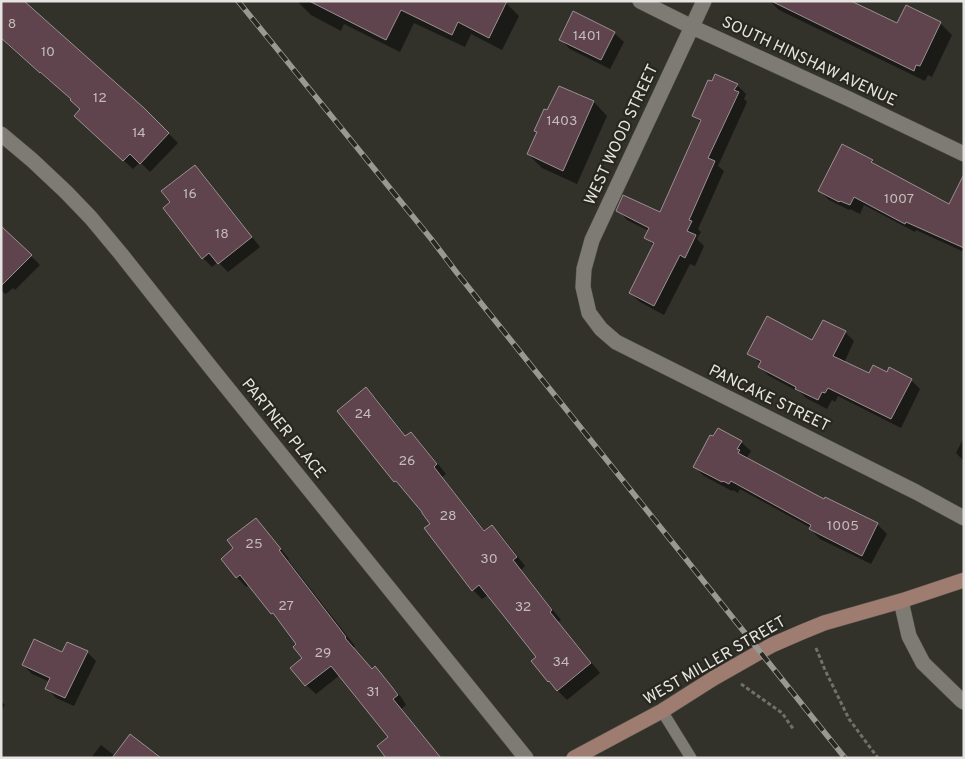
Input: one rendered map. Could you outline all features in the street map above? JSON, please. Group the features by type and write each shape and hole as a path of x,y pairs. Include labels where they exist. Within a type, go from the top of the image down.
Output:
{"street":[{"name":"SOUTH HINSHAW AVENUE","path":"640,1 964,154"},
{"name":"WEST WOOD STREET","path":"583,288 584,269 592,240 704,1"},
{"name":"PARTNER PLACE","path":"1,134 32,160 91,218 526,758"},
{"name":"PANCAKE STREET","path":"583,288 589,313 616,342 916,492 964,518"},
{"name":"WEST MILLER STREET","path":"574,758 662,712 772,645 824,623 964,580"},
{"path":"900,601 908,636 923,663 964,702"}],"lane":[{"path":"662,712 691,758"}],"path":[{"path":"809,629 825,670 849,719 878,758"},
{"path":"725,672 782,714 794,730"}],"building":[{"path":"1,1 24,1 144,108 169,133 140,164 130,154 123,161 74,116 80,109 71,99 1,38"},
{"path":"309,1 507,1 489,38 458,22 452,35 401,10 386,40"},
{"path":"771,1 851,1 897,23 906,5 941,22 920,66 916,65 914,71"},
{"path":"573,11 615,32 601,60 559,40"},
{"path":"715,74 738,84 734,90 739,92 708,158 715,161 689,220 692,221 687,231 696,235 685,258 680,255 654,306 629,293 654,243 644,238 649,228 616,211 623,195 660,212 701,120 692,116 708,80 712,81"},
{"path":"559,86 594,101 563,171 527,154 537,132 534,131 544,109 547,110"},
{"path":"842,144 873,160 871,162 949,204 964,174 964,248 906,222 905,224 854,197 850,205 839,202 818,191"},
{"path":"195,165 252,237 218,264 209,253 202,259 163,208 170,202 161,191"},
{"path":"1,226 32,255 1,286"},
{"path":"767,316 812,340 823,320 846,331 833,356 869,373 873,365 887,372 889,367 912,379 891,419 828,388 825,393 822,392 818,400 758,367 761,361 747,354"},
{"path":"366,387 405,436 411,432 437,464 434,467 484,531 492,525 517,557 513,560 552,610 550,612 591,663 557,691 531,661 536,657 479,585 472,591 424,528 430,524 422,512 396,481 394,482 337,411"},
{"path":"718,428 742,441 737,449 740,450 738,453 824,499 825,497 878,523 862,556 809,529 811,525 731,481 729,484 722,482 693,467 710,435 713,436"},
{"path":"256,518 281,549 279,550 345,638 372,669 375,666 392,687 398,695 393,699 441,758 386,758 377,746 388,737 331,666 305,686 290,668 302,658 293,647 296,644 273,613 271,614 240,575 236,578 221,559 233,548 227,540"},
{"path":"34,639 62,652 67,642 88,651 65,698 45,689 50,678 22,665"},
{"path":"130,734 161,758 112,758"}],"railway":[{"path":"238,1 432,240 845,758"}]}
